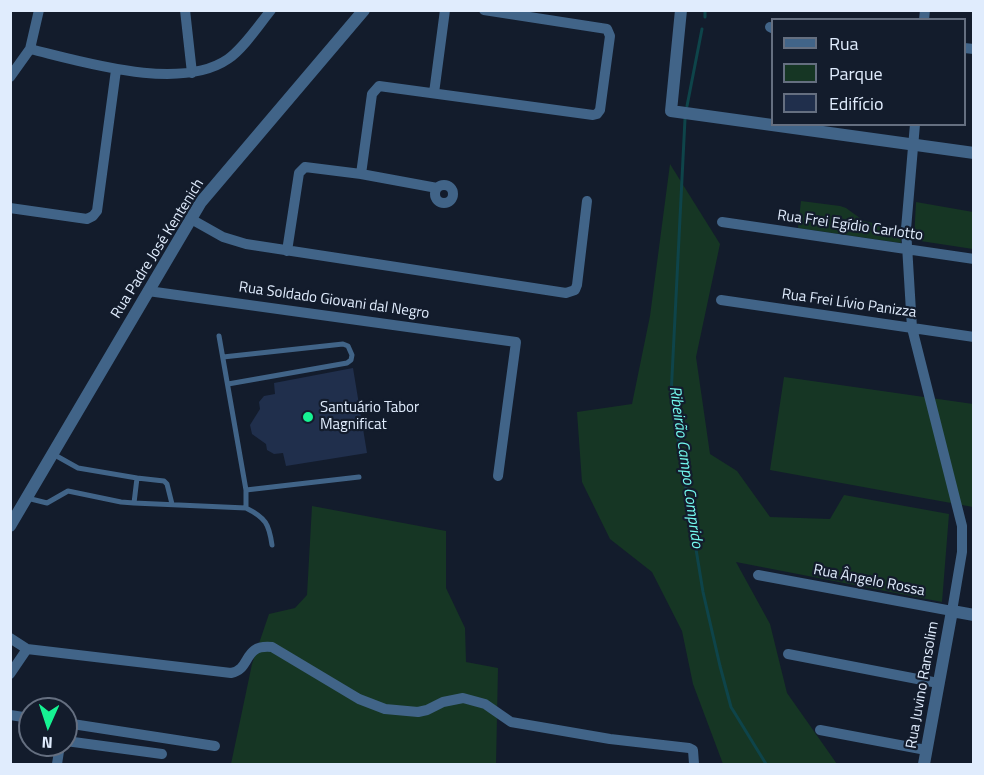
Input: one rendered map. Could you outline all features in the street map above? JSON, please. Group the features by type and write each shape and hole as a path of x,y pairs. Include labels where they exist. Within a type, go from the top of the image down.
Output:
{"street":[{"path":"185,10 192,73"},
{"path":"30,50 116,70 192,73 216,67 231,57 271,10"},
{"name":"Rua Padre José Kentenich","path":"10,526 190,219 209,192 364,10"},
{"path":"434,93 445,10"},
{"path":"361,174 375,89 383,86 593,115 600,110 610,36 607,28 484,10"},
{"path":"681,10 671,111 771,125"},
{"path":"10,77 30,50 40,13"},
{"path":"10,208 87,219 97,211 116,70"},
{"path":"781,126 974,153"},
{"path":"915,126 907,208 906,249 912,328 968,527 952,611"},
{"path":"287,251 301,170 310,167 437,188"},
{"path":"190,219 235,242 571,292 577,285 587,201"},
{"name":"Rua Frei Egídio Carlotto","path":"722,222 974,260"},
{"name":"Rua Soldado Giovani dal Negro","path":"148,291 516,342 498,476"},
{"name":"Rua Frei Lívio Panizza","path":"721,300 974,337"},
{"name":"Rua Ângelo Rossa","path":"758,575 974,615"},
{"name":"Rua Juvino Ransolim","path":"924,765 952,611"},
{"path":"10,638 27,649 231,673 240,670 254,648 272,647 359,699 385,709 418,712 453,698 469,699 485,704 511,722 610,739 689,748 693,750 694,765"},
{"path":"10,674 27,649"},
{"path":"788,654 938,683"},
{"path":"78,725 165,737 215,747"},
{"path":"99,745 100,728"},
{"path":"114,747 116,730"},
{"path":"820,730 926,750"},
{"path":"78,742 114,747 161,760 165,737"}],"lane":[{"path":"219,336 246,490 246,508"},
{"path":"224,357 343,344 348,346 352,355 351,360 347,363 228,384"},
{"path":"53,454 78,468 164,481 167,484 172,504"},
{"path":"246,490 359,477"},
{"path":"134,503 136,478"},
{"path":"27,498 47,503 68,491 121,502 246,508 260,515 265,521 270,531 272,546"}],"green space":[{"path":"670,164 720,244 696,357 710,454 737,471 770,517 830,519 844,495 949,514 942,602 736,562 770,624 787,693 837,764 723,764 693,684 682,631 652,572 610,539 582,482 577,412 632,404 650,316"},
{"path":"801,201 840,206 864,221 900,229 901,243 798,228"},
{"path":"916,202 973,212 973,249 914,240"},
{"path":"784,377 973,404 973,507 770,470"},
{"path":"312,506 446,531 446,588 465,628 466,662 498,668 496,764 231,764 252,664 269,614 295,608 307,595"}],"building":[{"name":"Santuário Tabor Magnificat","path":"353,368 367,453 286,466 283,453 274,454 267,450 266,444 252,434 250,425 260,409 259,402 264,396 275,394 274,383"}],"waterway":[{"name":"Ribeirão Campo Comprido","path":"705,10 705,17"},
{"name":"Ribeirão Campo Comprido","path":"687,106 702,29"},
{"name":"Ribeirão Campo Comprido","path":"685,119 671,396 703,592 720,666 731,707 766,764"}],"place":[{"name":"Santuário Tabor Magnificat","path":"308,417"}]}
